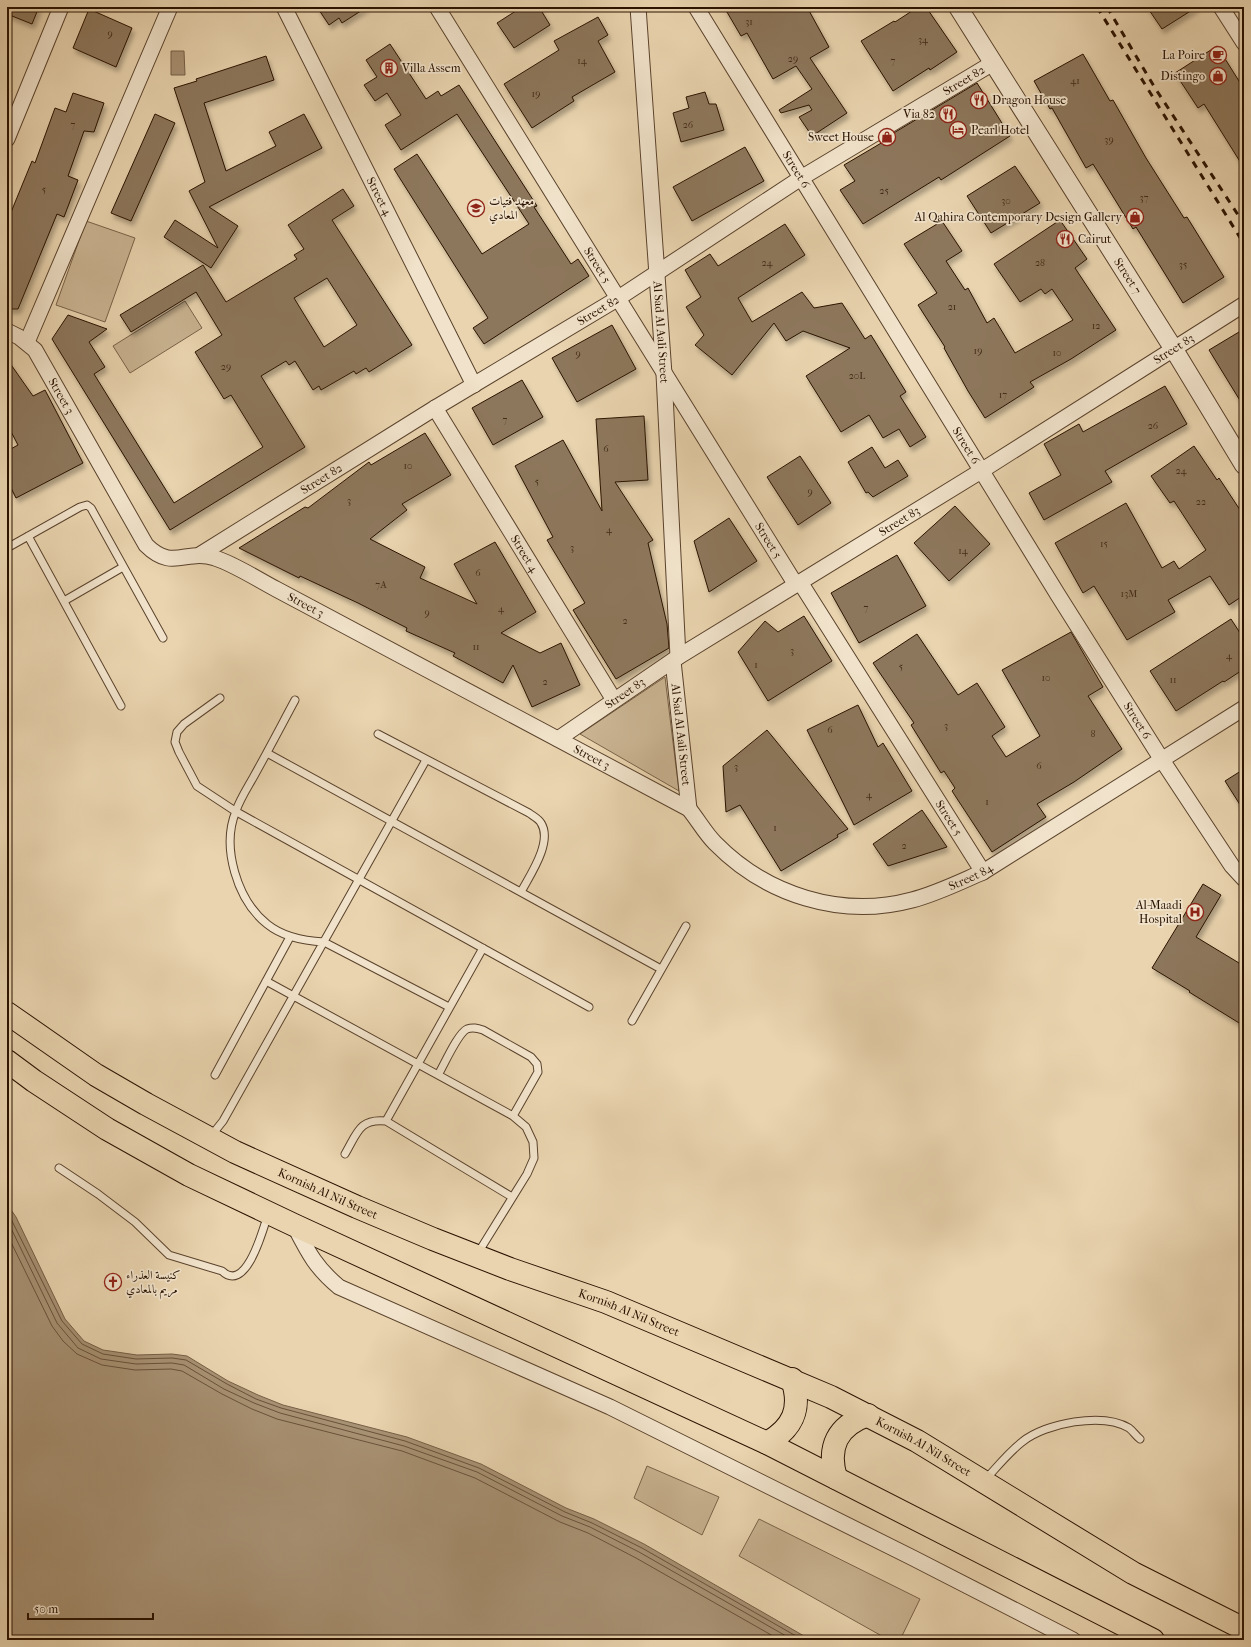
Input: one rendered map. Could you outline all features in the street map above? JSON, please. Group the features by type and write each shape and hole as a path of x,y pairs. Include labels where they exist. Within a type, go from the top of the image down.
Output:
{"highway":[{"name":"Kornish Al Nil Street","path":"7,1013 96,1075 209,1139 357,1207 476,1256 606,1302 792,1379 868,1415 917,1441 1133,1572 1244,1629"},
{"path":"7,1061 69,1105 141,1149 189,1175 767,1443 1153,1640"},
{"path":"767,1443 778,1437 787,1428 793,1417 797,1404 796,1391 792,1379"},
{"path":"836,1478 832,1465 832,1451 836,1439 844,1428 855,1420 868,1415"}],"street":[{"path":"7,139 61,7"},
{"path":"27,342 170,7"},
{"name":"Street 4","path":"284,7 474,385"},
{"name":"Al Sad Al Aali Street","path":"638,7 664,374 676,659 689,809"},
{"name":"Street 6","path":"696,7 981,471 1162,760 1232,866 1244,879"},
{"name":"Street 7","path":"958,7 1173,348 1244,465"},
{"path":"1221,7 1244,43"},
{"name":"Street 5","path":"443,9 617,299 983,872"},
{"name":"Street 82","path":"201,554 435,408 617,299 801,178 993,63"},
{"name":"Street 83","path":"558,739 676,659 981,471 1243,305"},
{"name":"Street 3","path":"7,331 27,342 35,350 146,545 154,553 165,558 176,559 201,554 216,558 229,564 689,809"},
{"name":"Street 4","path":"435,408 614,700"},
{"name":"Street 84","path":"689,809 714,842 746,870 776,888 809,900 843,906 878,906 912,900 983,872 1244,708"},
{"path":"294,1225 312,1261 324,1275 339,1287 610,1407 913,1558 1073,1640"}],"lane":[{"path":"7,548 80,506 88,505 163,638"},
{"path":"28,536 121,706"},
{"path":"64,601 123,566"},
{"path":"220,698 184,724 178,732 175,742 197,786 235,811 590,1007"},
{"path":"295,700 235,811 231,833 231,858 238,883 250,906 268,925 290,937 307,941 324,942 449,1007"},
{"path":"378,734 529,813 541,823 545,837 541,852 521,892"},
{"path":"267,753 661,969"},
{"path":"209,1139 223,1121 294,997 426,760"},
{"path":"632,1021 686,926"},
{"path":"215,1075 290,937"},
{"path":"386,1120 482,948"},
{"path":"266,981 513,1116 526,1127 533,1142 534,1158 527,1174 476,1256"},
{"path":"438,1075 460,1036 466,1029 474,1027 482,1030 531,1057 537,1064 538,1072 513,1116"},
{"path":"345,1154 359,1130 365,1123 376,1120 386,1120 512,1197"},
{"path":"59,1168 98,1194 129,1218 169,1255 222,1271 227,1276 233,1277 239,1275 255,1252 268,1212"},
{"path":"984,1481 1022,1442 1035,1434 1054,1427 1073,1422 1114,1422 1130,1429 1140,1439"}],"shaded area":[{"path":"86,221 135,238 105,322 56,305"},
{"path":"185,301 202,328 130,373 113,346"},
{"path":"665,677 679,791 580,734"},
{"path":"647,1466 719,1497 702,1535 634,1498"},
{"path":"759,1519 920,1599 900,1640 889,1640 739,1556"}],"water":[{"path":"171,51 184,51 185,75 171,75"},
{"path":"7,1204 16,1217 65,1319 84,1341 103,1350 137,1355 172,1354 187,1356 228,1381 283,1405 407,1437 481,1464 566,1508 594,1519 644,1544 811,1640 7,1640"}],"building":[{"path":"7,7 39,7 32,24 7,14"},
{"path":"317,7 367,7 342,23 339,18 329,25"},
{"path":"522,7 539,7 550,25 514,48 497,23"},
{"path":"724,7 807,7 829,47 810,58 847,113 812,136 799,117 812,110 809,105 781,113 779,110 812,89 796,66 773,79 747,33 741,36"},
{"path":"918,7 926,7 957,52 930,70 929,68 893,91 861,41"},
{"path":"1147,7 1197,7 1162,29"},
{"path":"89,9 132,28 116,67 73,48"},
{"path":"598,17 608,35 598,41 615,72 572,97 574,101 532,128 504,84 559,50 554,41"},
{"path":"390,44 426,99 438,91 441,96 459,85 537,206 534,207 571,264 578,259 589,276 484,344 473,328 488,318 394,169 417,154 482,254 529,224 457,114 401,150 385,125 401,115 387,93 375,101 364,85 377,77 366,60"},
{"path":"1217,46 1244,89 1244,168 1204,104 1198,108 1175,73"},
{"path":"1083,54 1110,101 1113,100 1146,158 1184,218 1187,217 1224,277 1183,303 1136,227 1133,229 1093,164 1086,168 1052,108 1050,109 1034,81"},
{"path":"266,56 274,80 204,103 226,171 276,146 269,132 304,114 322,148 209,207 238,226 211,268 164,237 175,220 218,248 189,191 205,182 174,88 197,81 196,79"},
{"path":"977,83 1010,136 941,180 939,177 863,224 840,190 855,181 844,165 883,142 882,140"},
{"path":"705,92 709,104 716,104 724,130 681,142 673,113 689,108 686,97"},
{"path":"73,93 104,103 94,132 84,131 68,176 78,180 64,217 57,214 18,309 7,309 7,222 32,161 35,163 55,108 66,112"},
{"path":"155,114 175,123 131,221 111,213"},
{"path":"745,147 764,181 692,221 673,187"},
{"path":"1015,166 1040,203 991,233 967,196"},
{"path":"343,189 354,206 332,220 412,345 369,372 366,368 356,374 354,371 321,390 319,386 313,390 295,361 289,365 286,361 261,376 305,447 170,530 52,339 68,315 107,329 89,342 105,367 94,374 174,503 263,447 231,395 224,399 195,352 222,335 196,292 131,332 120,315 203,265 226,302 297,259 294,255 304,249 288,225","holes":["327,278 357,325 324,347 294,298"]},
{"path":"1060,220 1087,259 1075,268 1116,330 1071,359 1030,382 1034,387 985,418 968,391 944,348 945,347 918,305 937,293 904,244 942,221 962,251 946,261 965,290 968,288 987,323 994,318 1015,353 1073,320 1052,289 1045,294 1041,289 1020,302 994,264"},
{"path":"785,224 805,255 738,298 752,322 802,292 814,308 842,303 865,339 871,335 906,392 900,396 926,437 910,447 899,429 883,438 869,415 841,432 806,376 850,348 803,331 786,341 774,323 732,375 695,345 704,335 686,307 701,297 685,270 710,254 718,266"},
{"path":"612,325 636,369 577,402 552,358"},
{"path":"1244,329 1244,407 1209,350"},
{"path":"7,359 33,396 45,390 83,463 16,498 7,480 7,451 18,445 7,424"},
{"path":"522,380 543,417 493,445 472,408"},
{"path":"1165,386 1187,424 1105,471 1112,482 1044,520 1029,493 1061,475 1044,444 1079,424 1083,432"},
{"path":"644,416 648,480 615,482 653,540 648,543 667,624 669,648 616,679 573,610 585,603 547,540 553,537 515,466 563,440 602,511 596,419"},
{"path":"425,433 451,475 402,504 407,510 370,539 425,567 420,578 477,604 454,564 495,542 536,612 501,633 540,653 561,643 580,685 532,707 513,665 503,683 453,656 455,653 406,631 407,628 358,603 300,576 299,578 239,548 305,507 308,508 369,462 371,465"},
{"path":"1194,446 1217,480 1219,478 1244,516 1244,595 1229,605 1210,576 1168,600 1175,612 1127,640 1094,586 1083,593 1055,543 1126,503 1162,568 1174,561 1179,569 1206,550 1174,501 1170,503 1151,476"},
{"path":"872,447 885,468 898,460 908,476 873,497 868,492 866,493 848,462"},
{"path":"800,456 831,503 798,525 767,477"},
{"path":"955,506 990,544 949,581 914,543"},
{"path":"729,518 757,561 709,592 694,541"},
{"path":"897,555 926,606 859,643 831,593"},
{"path":"804,616 832,661 768,701 738,652 765,621 778,632"},
{"path":"1231,619 1244,639 1244,669 1176,711 1150,671"},
{"path":"1071,632 1103,687 1088,696 1122,749 1074,782 1037,804 1046,817 992,852 952,791 955,788 944,771 941,773 911,725 914,723 873,663 917,634 958,695 977,683 1005,727 992,736 1006,757 1040,736 1002,670"},
{"path":"858,705 878,747 883,743 912,791 854,825 807,730"},
{"path":"767,730 848,829 837,835 838,837 781,871 740,805 726,812 723,766"},
{"path":"1244,769 1244,811 1225,781"},
{"path":"922,810 947,847 888,866 873,844"},
{"path":"1203,884 1221,895 1196,937 1244,966 1244,1026 1152,968"}],"railway":[{"path":"1097,7 1244,244"},
{"path":"1107,7 1155,88 1244,224"}],"place":[{"name":"La Poire","path":"1218,55"},
{"name":"Villa Assem","path":"389,68"},
{"name":"Distingo","path":"1218,76"},
{"name":"Dragon House","path":"979,100"},
{"name":"Via 82","path":"948,114"},
{"name":"Pearl Hotel","path":"958,130"},
{"name":"Sweet House","path":"887,137"},
{"name":"معهد فتيات المعادي","path":"476,208"},
{"name":"Al Qahira Contemporary Design Gallery","path":"1135,217"},
{"name":"Cairut","path":"1065,239"},
{"name":"Al-Maadi Hospital","path":"1195,912"},
{"name":"كنيسة العذراء مريم بالمعادي","path":"113,1282"}]}
